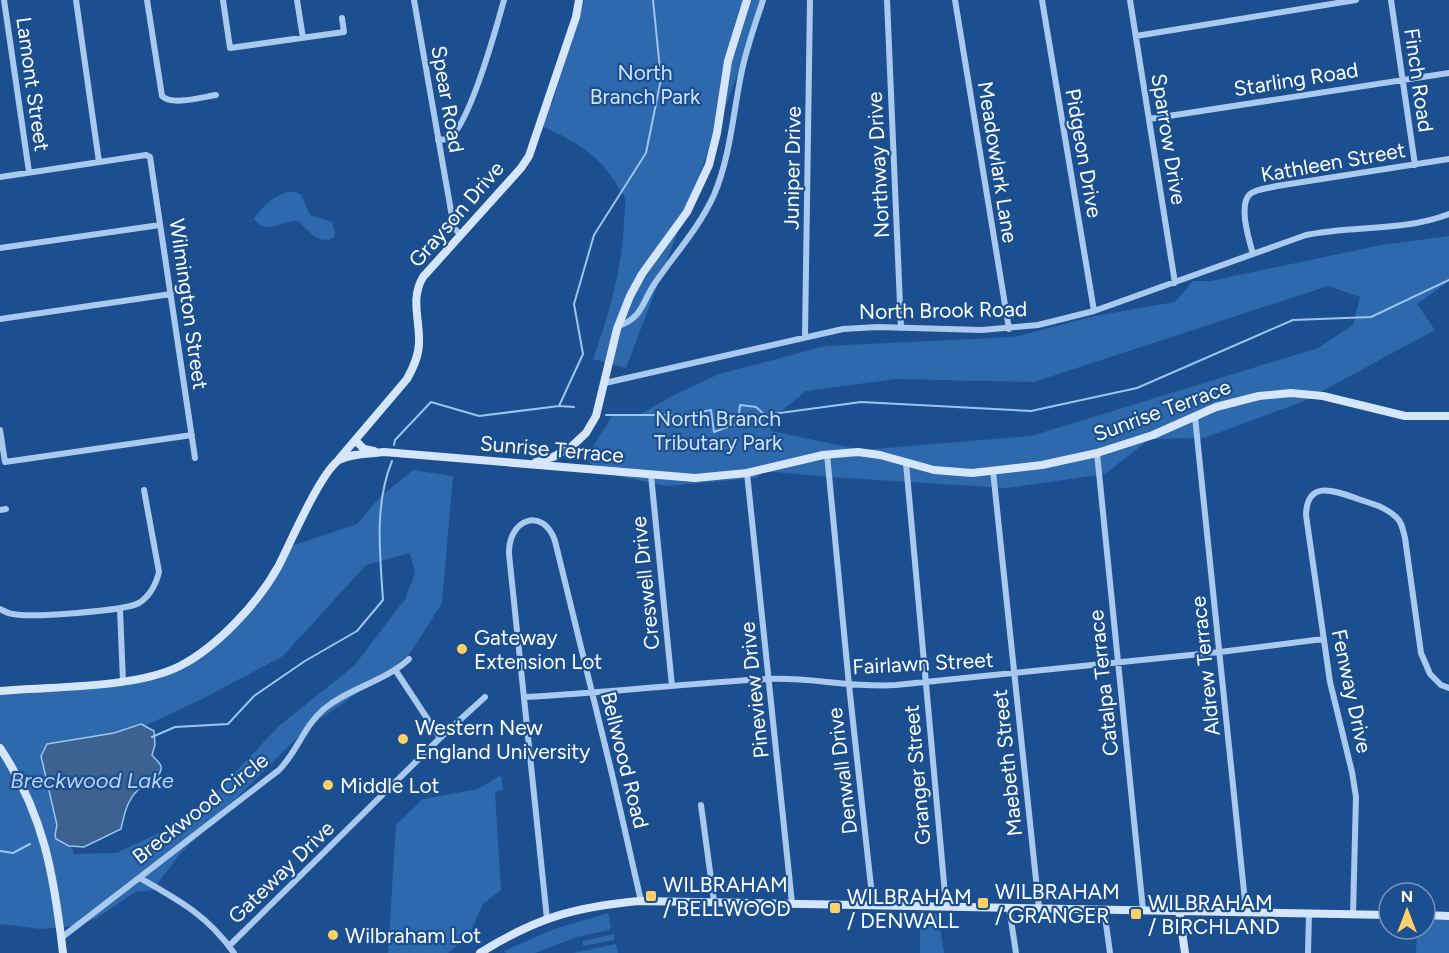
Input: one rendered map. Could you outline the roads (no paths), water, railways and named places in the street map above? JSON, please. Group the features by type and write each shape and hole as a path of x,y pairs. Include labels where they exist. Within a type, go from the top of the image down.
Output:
{"street":[{"name":"Lamont Street","path":"4,0 29,172"},
{"path":"0,177 99,162 76,0"},
{"path":"147,0 162,96 165,100 174,101 216,95"},
{"path":"223,0 230,48 344,32 342,18"},
{"path":"297,0 303,38"},
{"name":"Spear Road","path":"414,0 454,228 461,235"},
{"path":"438,140 444,141 451,138 464,119 504,0"},
{"name":"Grayson Drive","path":"333,466 407,379 412,369 419,340 415,301 417,289 423,277 521,168 529,156 576,17 579,0"},
{"path":"523,464 548,459 568,449 586,433 594,421 618,326 639,279 687,212 705,175 714,145 728,61 747,0"},
{"path":"618,326 627,323 639,314 652,286 704,215 715,193 726,162 741,73 763,0"},
{"name":"Juniper Drive","path":"806,336 810,0"},
{"name":"Northway Drive","path":"886,0 897,198 901,328"},
{"name":"Meadowlark Lane","path":"955,0 1009,329"},
{"name":"Pidgeon Drive","path":"1042,0 1094,311"},
{"name":"Sparrow Drive","path":"1130,0 1175,283"},
{"path":"1136,36 1356,0"},
{"name":"Finch Road","path":"1391,0 1415,165"},
{"name":"Starling Road","path":"1149,119 1449,73"},
{"name":"Wilmington Street","path":"99,162 149,156 195,458"},
{"name":"Kathleen Street","path":"1252,254 1245,213 1246,200 1252,192 1449,159"},
{"name":"North Brook Road","path":"605,383 849,328 982,330 1038,326 1094,311 1298,237 1318,232 1403,226 1449,214"},
{"path":"0,248 160,225"},
{"path":"0,319 171,294"},
{"name":"Sunrise Terrace","path":"384,452 696,478 747,473 827,454 866,453 944,472 993,471 1042,465 1097,453 1129,444 1216,407 1246,399 1291,393 1335,398 1405,416 1449,416"},
{"name":"Aldrew Terrace","path":"1195,417 1246,911"},
{"path":"0,430 5,462 192,435"},
{"path":"355,440 368,451 384,452"},
{"path":"568,449 576,469"},
{"path":"0,691 123,682 158,675 188,662 213,643 242,614 272,578 303,515 333,466 346,458 384,452"},
{"name":"Catalpa Terrace","path":"1097,453 1143,910"},
{"name":"Denwall Drive","path":"827,454 873,905"},
{"name":"Granger Street","path":"906,463 946,905"},
{"name":"Maebeth Street","path":"993,471 1039,908"},
{"name":"Pineview Drive","path":"747,473 792,903"},
{"name":"Creswell Drive","path":"651,475 672,686"},
{"path":"0,609 20,615 120,609 142,602 156,582 159,572 144,490"},
{"name":"Fenway Drive","path":"1353,914 1356,798 1352,772 1331,688 1306,515 1306,504 1315,493 1329,490 1380,507 1400,521 1405,538 1421,653 1430,674 1441,685 1449,688"},
{"name":"Bellwood Road","path":"525,697 509,544 513,531 522,524 536,522 545,524 552,532 555,541 641,901"},
{"path":"120,609 123,682"},
{"name":"Fairlawn Street","path":"525,697 592,694 768,679 849,685 888,685 1013,674 1323,639"},
{"name":"Breckwood Circle","path":"61,938 281,767 312,721 324,709 339,699 396,671 409,660"},
{"path":"396,671 440,738"},
{"path":"525,697 547,919"},
{"name":"Gateway Drive","path":"229,946 440,738 485,698"},
{"path":"0,748 26,793 44,840 54,882 63,953"},
{"path":"701,806 714,901"},
{"path":"140,878 194,910 212,925 234,953"},
{"path":"480,953 521,930 547,919 585,907 641,901 1377,915"},
{"path":"1009,907 1016,953"},
{"path":"1104,909 1110,953"},
{"path":"1179,910 1185,953"},
{"path":"1308,953 1309,913"}],"water":[{"name":"Breckwood Lake","path":"141,724 154,731 155,745 152,755 161,766 161,770 131,798 121,829 84,847 69,846 56,839 57,825 41,756 47,744 114,733"}],"waterway":[{"path":"394,445 395,440 431,402 479,416 559,406 583,354 574,304 594,235 646,153 661,79 653,0"},
{"path":"606,415 686,415 711,410 714,432 738,423 740,405 756,407 765,415 861,402 1031,411 1137,388 1293,320 1371,317 1449,280"},
{"path":"559,406 574,407"},
{"path":"152,737 175,727 228,724 254,696 305,661 357,631 383,600 380,512 386,478 392,461"},
{"path":"0,851 13,853 30,844"}],"place":[{"name":"Gateway Extension Lot","path":"462,649"},
{"name":"Western New England University","path":"403,739"},
{"name":"Middle Lot","path":"328,785"},
{"name":"WILBRAHAM / BELLWOOD","path":"651,896"},
{"name":"WILBRAHAM / GRANGER","path":"983,903"},
{"name":"WILBRAHAM / DENWALL","path":"835,908"},
{"name":"WILBRAHAM / BIRCHLAND","path":"1136,914"},
{"name":"Wilbraham Lot","path":"333,935"}],"park label":[{"name":"North Branch Park","path":"645,84"},
{"name":"North Branch Tributary Park","path":"718,430"}]}
